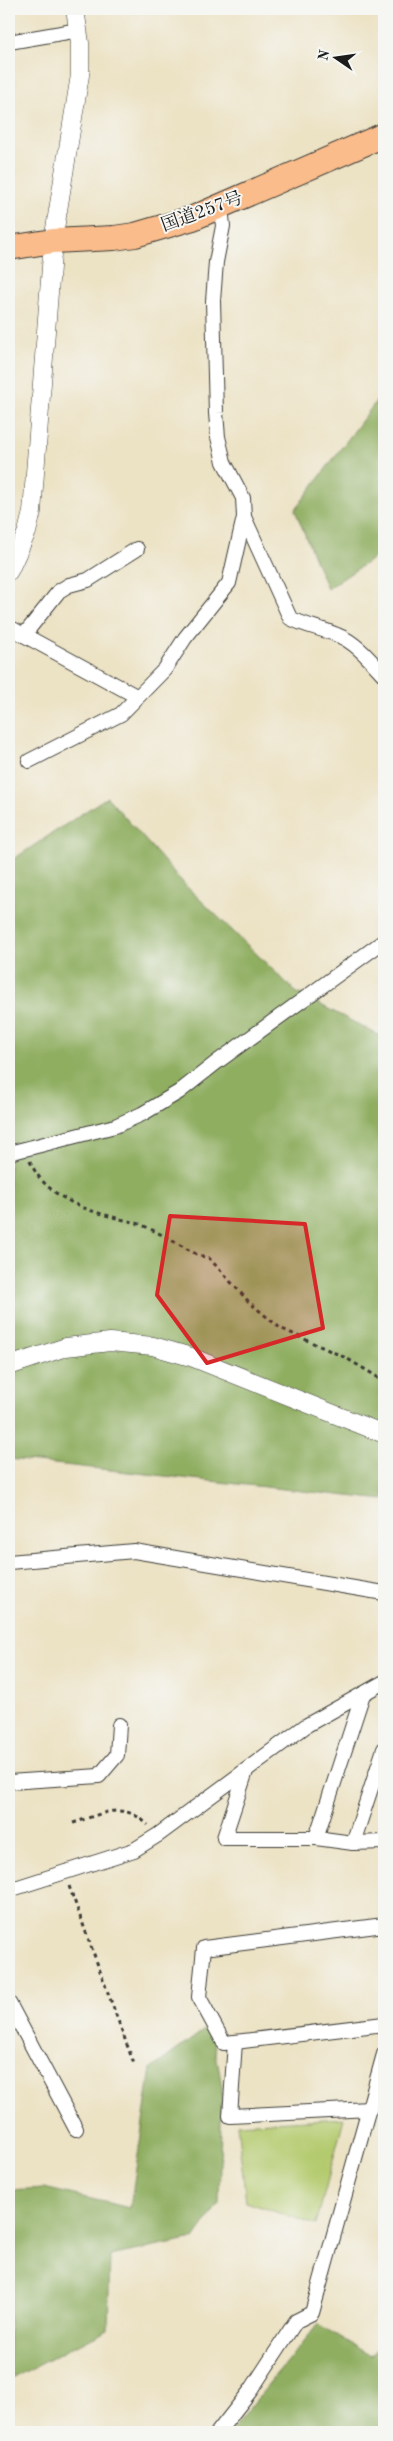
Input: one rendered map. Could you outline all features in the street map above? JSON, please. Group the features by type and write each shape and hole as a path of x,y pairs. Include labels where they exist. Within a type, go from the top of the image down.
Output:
{"highway":[{"name":"国道257号","path":"9,248 53,241 135,235 193,218 384,135"}],"street":[{"path":"9,571 27,532 32,512 53,241 80,75 79,30 75,9"},
{"path":"9,42 79,30"},
{"path":"29,762 121,714 136,696 165,669 186,638 229,583 244,517 243,498 224,462 218,436 216,413 213,301 216,262 223,226 221,207"},
{"path":"244,517 290,618 301,624 339,635 366,656 384,675"},
{"path":"24,635 59,591 69,585 88,580 137,549"},
{"path":"9,627 136,696"},
{"path":"9,1153 115,1126 142,1114 179,1092 217,1062 384,942"},
{"path":"9,1366 66,1347 110,1342 153,1346 191,1357 384,1434"},
{"path":"9,1562 134,1551 384,1593"},
{"path":"9,1890 134,1850 158,1835 307,1725 384,1682"},
{"path":"316,1838 363,1694"},
{"path":"9,1782 99,1776 117,1755 119,1725"},
{"path":"353,1843 384,1748"},
{"path":"246,1771 224,1838 316,1838 353,1843 384,1842"},
{"path":"384,1925 204,1948 199,1997 224,2043 384,2024"},
{"path":"9,2003 76,2129"},
{"path":"235,2042 230,2116 370,2109"},
{"path":"218,2432 251,2390 296,2321 312,2313 384,2054"}],"path":[{"path":"27,1149 34,1171 60,1196 93,1212 141,1224 200,1256 209,1258 249,1302 280,1328 346,1358 376,1376 384,1388"},
{"path":"73,1823 119,1809 137,1814 158,1835"},
{"path":"64,1872 134,2064"}],"highlighted area":[{"path":"170,1216 305,1224 323,1328 207,1363 157,1295"}],"green space":[{"path":"384,391 384,551 327,589 295,510"},
{"path":"107,797 186,886 296,992 384,1038 384,1500 9,1459 9,862"},
{"path":"211,2025 222,2087 219,2203 194,2239 110,2256 108,2329 9,2380 9,2190 44,2188 130,2208 151,2069"},
{"path":"344,2118 316,2225 246,2202 237,2124"},
{"path":"318,2324 371,2356 384,2341 384,2432 230,2432"}]}
